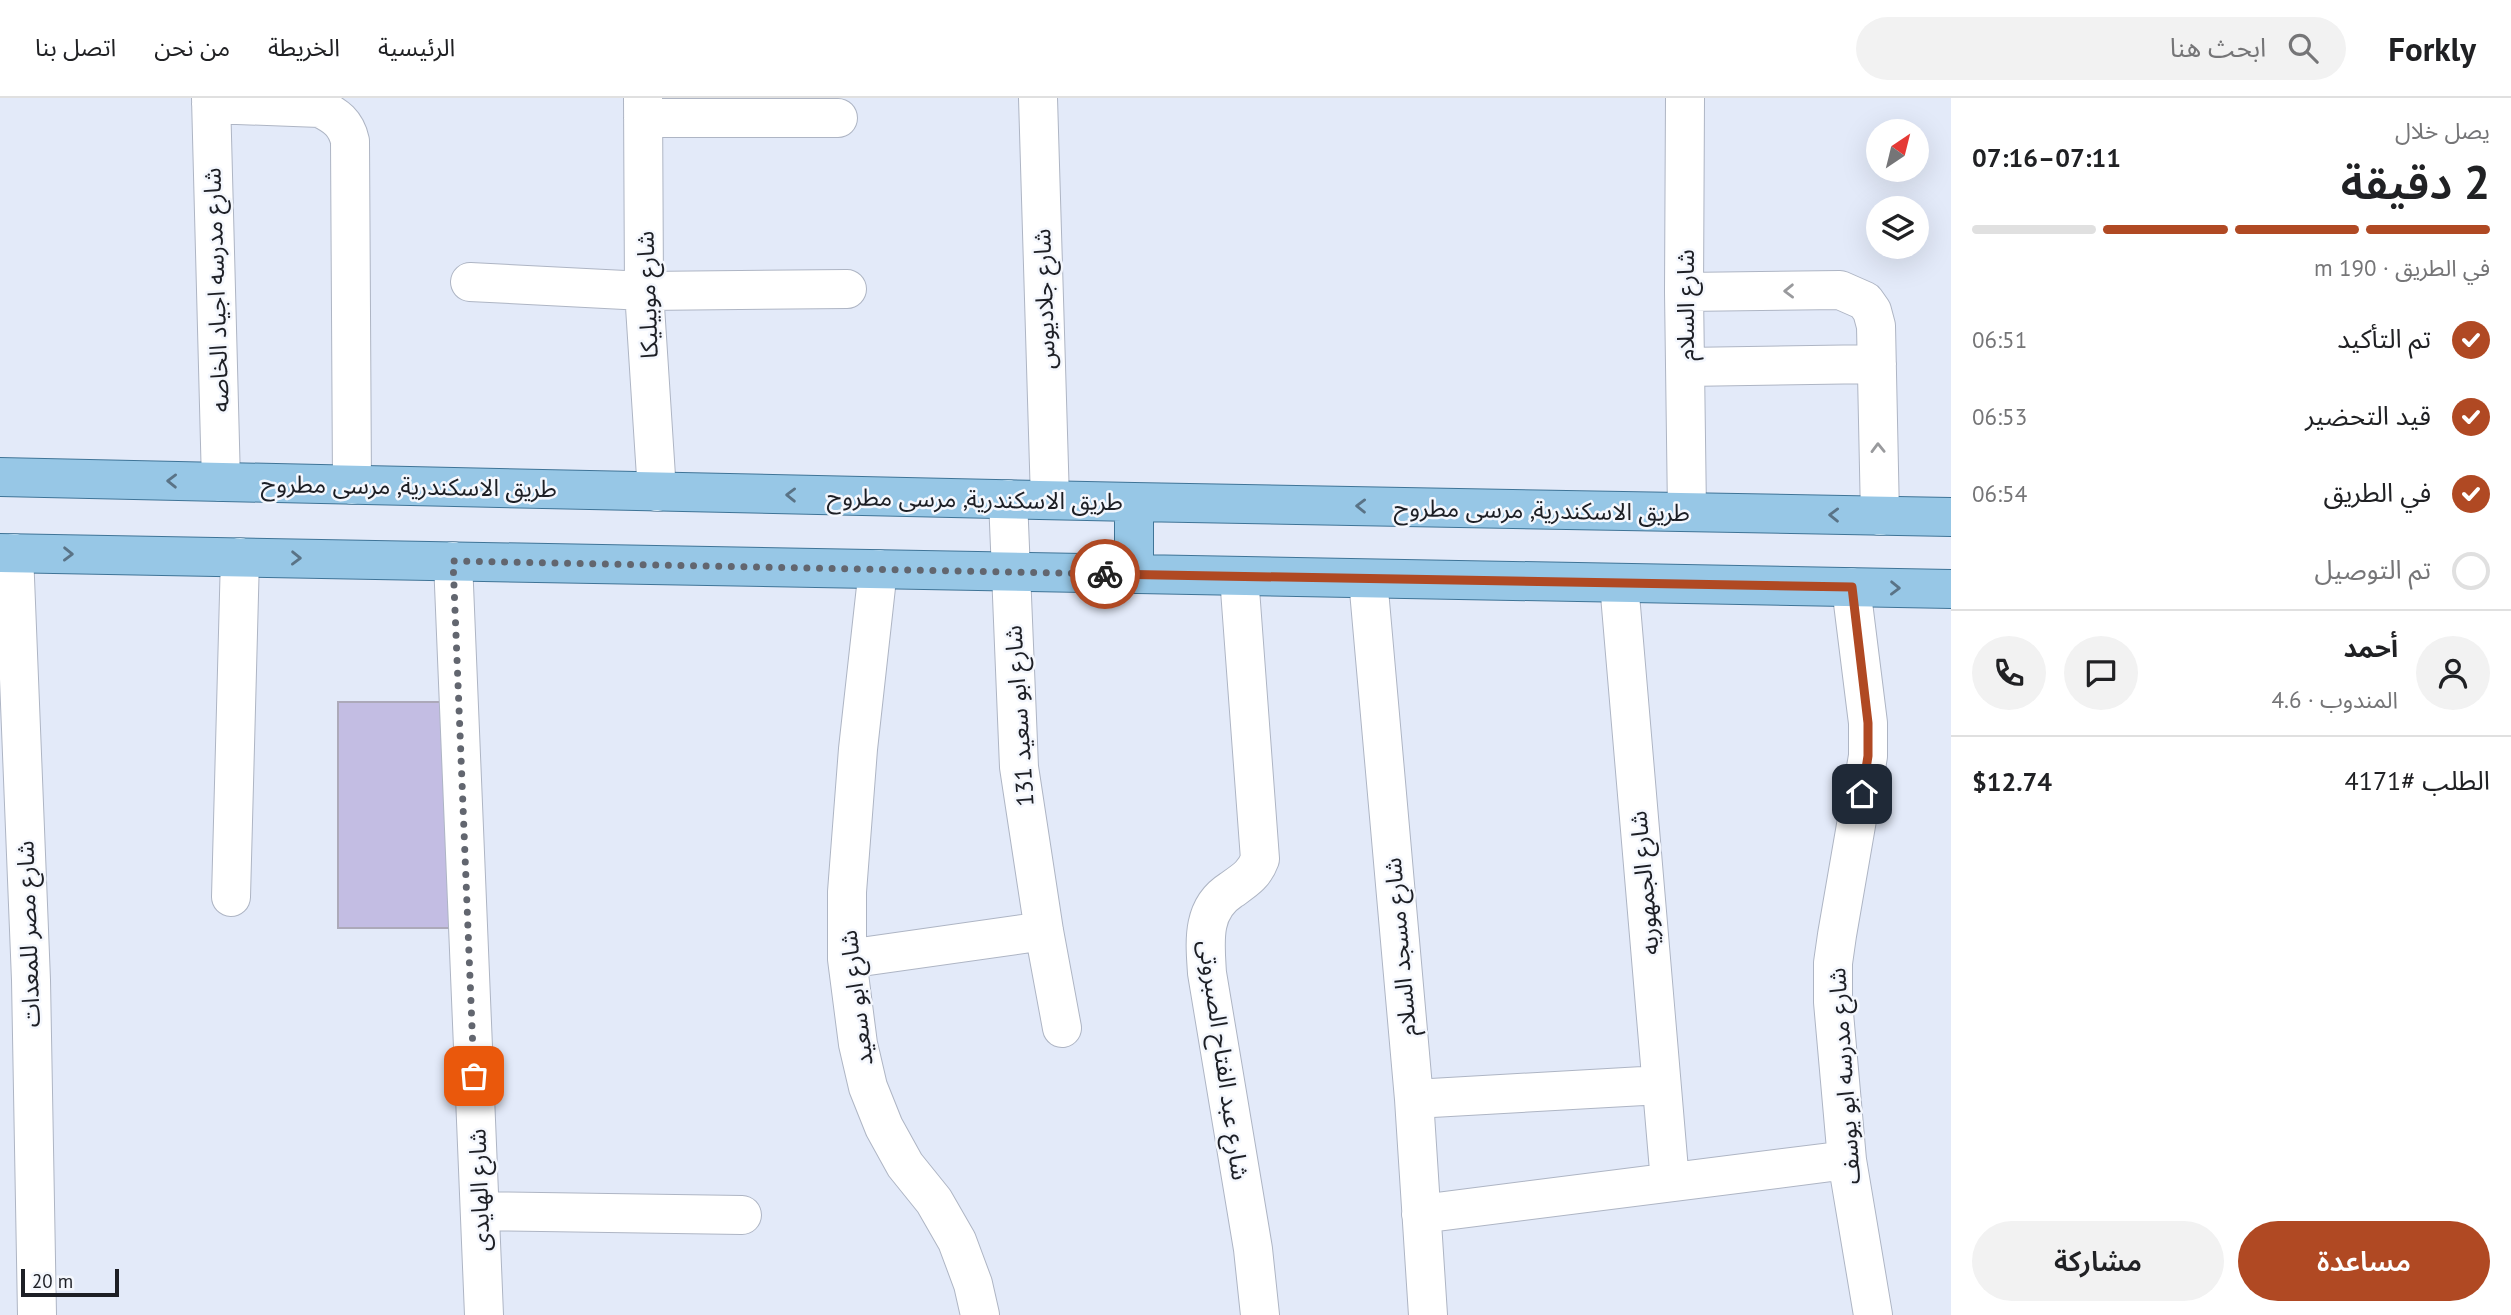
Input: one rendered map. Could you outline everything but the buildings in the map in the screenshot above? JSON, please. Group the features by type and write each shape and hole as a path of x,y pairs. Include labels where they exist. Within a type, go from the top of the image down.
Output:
{"main road":[{"name":"طريق الاسكندرية, مرسى مطروح","path":"0,477 1951,517"},
{"path":"1133,502 1134,574"},
{"path":"7,553 1951,589"}],"street":[{"name":"شارع جلاديوس","path":"1038,98 1050,500"},
{"name":"شارع السلام","path":"1685,98 1687,512"},
{"path":"211,101 320,108 334,115 347,128 352,485"},
{"name":"شارع مدرسه اجياد الخاصه","path":"211,101 221,482"},
{"path":"643,108 838,118"},
{"name":"شارع موبيليكا","path":"643,108 644,291 657,492"},
{"path":"470,282 644,291 847,289"},
{"path":"1684,292 1840,290 1865,301 1872,311 1875,326 1880,516"},
{"path":"1685,368 1877,364"},
{"name":"شارع ابو سعيد 131","path":"1008,499 1019,767 1062,1028"},
{"name":"شارع مصر للمعدات","path":"7,553 15,980 37,1315"},
{"path":"231,897 240,557"},
{"name":"شارع الهايدى","path":"453,561 484,1315"},
{"name":"شارع ابو سعيد","path":"877,569 847,892 847,958 858,1044 868,1087 884,1127 905,1165 934,1201 957,1241 981,1315"},
{"name":"شارع عبد الفتاح الصبروتى","path":"1239,576 1260,859 1256,870 1247,880 1228,891 1214,904 1205,932 1207,973 1253,1250 1260,1315"},
{"name":"شارع مسجد السلام","path":"1368,579 1413,1099 1428,1315"},
{"name":"شارع الجمهوريه","path":"1619,583 1670,1182"},
{"name":"شارع مدرسه ابو يوسف","path":"1852,587 1868,723 1868,756 1833,963 1833,1002 1847,1160 1873,1315"},
{"path":"847,958 1044,930"},
{"path":"1413,1099 1661,1085"},
{"path":"1421,1214 1847,1160"},
{"path":"480,1212 742,1215"}],"way so far":[{"path":"474,1076 453,561 1105,574"}],"route":[{"path":"1105,574 1852,587 1868,723 1868,756 1862,794"}]}
